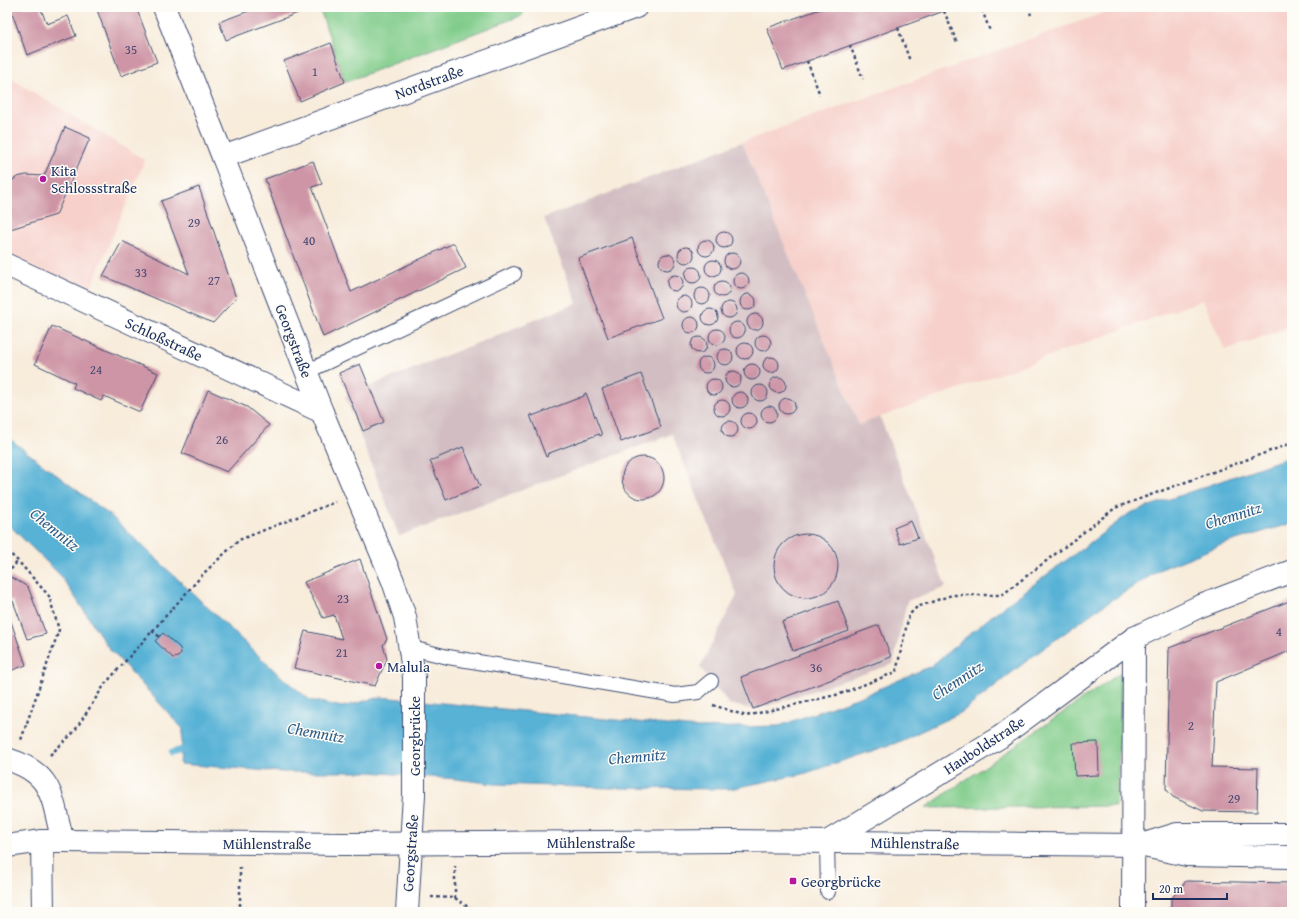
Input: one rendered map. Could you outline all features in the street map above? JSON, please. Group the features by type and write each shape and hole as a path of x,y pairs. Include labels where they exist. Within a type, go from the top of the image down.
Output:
{"street":[{"name":"Georgstraße","path":"164,7 306,372 393,580 405,617 411,648 414,677"},
{"name":"Nordstraße","path":"223,156 636,7"},
{"name":"Schloßstraße","path":"7,265 322,412"},
{"name":"Hauboldstraße","path":"827,842 1000,737 1134,638 1198,607 1292,571"},
{"path":"1133,912 1136,845 1134,638"},
{"name":"Georgbrücke","path":"414,677 414,795"},
{"path":"10,760 34,770 50,789 52,841 42,912"},
{"name":"Georgstraße","path":"407,905 414,795"},
{"name":"Mühlenstraße","path":"1136,845 1178,834 1292,834"},
{"name":"Mühlenstraße","path":"7,846 52,841 240,843 827,842 1136,845 1187,855 1292,857"}],"lane":[{"path":"306,372 514,274"},
{"path":"411,648 448,657 675,695 698,692 711,681"},
{"path":"827,842 828,892"}],"path":[{"path":"1028,7 1031,15"},
{"path":"982,10 990,31"},
{"path":"944,11 957,43"},
{"path":"898,28 910,61"},
{"path":"850,45 863,79"},
{"path":"807,61 820,95"},
{"path":"698,692 710,705 746,716 840,694 896,672 909,615 917,607 952,595 1002,595 1115,508 1292,443"},
{"path":"34,770 74,732 105,684 152,630 205,572 239,540 356,493"},
{"path":"7,551 18,561 49,596 59,630 10,760"},
{"path":"7,574 18,561"},
{"path":"152,630 160,637"},
{"path":"455,842 455,898"},
{"path":"240,843 240,912"},
{"path":"407,905 455,898 475,912"}],"shaded area":[{"path":"1120,7 1292,7 1292,326 1225,350 1203,300 859,425 742,142"},
{"path":"7,76 145,160 88,294 7,254"},
{"path":"742,142 859,425 880,417 946,587 907,601 893,664 755,710 729,704 700,667 737,595 672,434 399,536 345,396 577,303 544,218"}],"green space":[{"path":"319,7 520,7 523,15 345,82"},
{"path":"1123,671 1116,806 925,808"}],"water":[{"name":"Chemnitz","path":"7,437 112,517 278,674 310,700 342,707 381,697 698,728 779,726 865,695 931,666 994,614 1130,513 1292,456 1292,523 1226,543 1161,569 1095,611 1029,659 962,712 896,743 803,774 729,789 611,788 495,784 456,779 369,772 282,772 180,764 183,729 108,647 61,576 7,523"}],"building":[{"path":"10,7 40,7 47,24 68,16 76,36 27,55"},
{"path":"96,7 136,7 157,62 121,76"},
{"path":"248,7 314,7 226,40 219,22 249,11"},
{"path":"826,7 955,7 783,70 767,28"},
{"path":"974,7 990,7 976,12"},
{"path":"331,43 345,82 300,101 284,61"},
{"name":"Kita Schlossstraße","path":"65,127 90,138 56,215 7,230 7,184 17,177 26,175 44,176"},
{"path":"313,161 322,184 312,187 351,292 454,243 466,268 323,337 265,179"},
{"path":"199,187 236,298 213,323 103,276 122,241 189,274 161,201"},
{"path":"724,232 731,237 732,240 727,247 724,248 717,243 716,240 721,233"},
{"path":"632,238 662,318 608,338 578,258"},
{"path":"706,240 713,245 714,248 709,255 706,256 699,251 698,248 703,241"},
{"path":"686,247 692,249 694,255 692,261 686,263 680,261 678,255 680,249"},
{"path":"732,253 738,255 740,261 738,267 732,269 726,267 724,261 726,255"},
{"path":"667,254 674,259 675,262 670,269 667,270 660,265 659,262 664,255"},
{"path":"713,260 719,262 721,268 719,274 713,276 707,274 705,268 707,262"},
{"path":"693,267 700,272 701,275 696,282 693,283 686,278 685,275 690,268"},
{"path":"741,273 748,278 749,281 744,288 741,289 734,284 733,281 738,274"},
{"path":"675,275 682,280 683,283 678,290 675,291 668,286 667,283 672,276"},
{"path":"722,281 729,286 730,289 725,296 722,297 715,292 714,289 719,282"},
{"path":"702,288 709,293 710,296 705,303 702,304 695,299 694,296 699,289"},
{"path":"748,294 755,299 756,302 751,309 748,310 741,305 740,302 745,295"},
{"path":"684,296 690,298 692,304 690,310 684,312 678,310 676,304 678,298"},
{"path":"729,302 736,307 737,310 732,317 729,318 722,313 721,310 726,303"},
{"path":"710,309 717,314 718,317 713,324 710,325 703,320 702,317 707,310"},
{"path":"755,314 762,319 763,322 758,329 755,330 748,325 747,322 752,315"},
{"path":"691,317 697,319 699,325 697,331 691,333 685,331 683,325 685,319"},
{"path":"737,322 744,327 745,330 740,337 737,338 730,333 729,330 734,323"},
{"path":"52,326 158,373 140,412 104,396 101,401 73,388 75,383 35,364"},
{"path":"717,329 724,334 725,337 720,344 717,345 710,340 709,337 714,330"},
{"path":"763,335 770,340 771,343 766,350 763,351 756,346 755,343 760,336"},
{"path":"699,337 705,339 707,345 705,351 699,353 693,351 691,345 693,339"},
{"path":"745,343 752,348 753,351 748,358 745,359 738,354 737,351 742,344"},
{"path":"725,349 731,351 733,357 731,363 725,365 719,363 717,357 719,351"},
{"path":"706,357 712,359 714,365 712,371 706,373 700,371 698,365 700,359"},
{"path":"771,357 777,359 779,365 777,371 771,373 765,371 763,365 765,359"},
{"path":"360,364 384,422 363,431 339,373"},
{"path":"752,364 758,366 760,372 758,378 752,380 746,378 744,372 746,366"},
{"path":"733,371 739,373 741,379 739,385 733,387 727,385 725,379 727,373"},
{"path":"641,374 661,427 621,442 602,389"},
{"path":"778,377 784,379 786,385 784,391 778,393 772,391 770,385 772,379"},
{"path":"714,379 721,384 722,387 717,394 714,395 707,390 706,387 711,380"},
{"path":"760,385 766,387 768,393 766,399 760,401 754,399 752,393 754,387"},
{"path":"208,390 247,407 269,425 227,472 182,453"},
{"path":"740,392 747,397 748,400 743,407 740,408 733,403 732,400 737,393"},
{"path":"586,393 602,435 600,436 599,434 547,454 548,456 546,457 530,415 532,414 532,416 584,396"},
{"path":"787,398 794,403 795,406 790,413 787,414 780,409 779,406 784,399"},
{"path":"722,400 729,405 730,408 725,415 722,416 715,411 714,408 719,401"},
{"path":"769,406 775,408 777,414 775,420 769,422 763,420 761,414 763,408"},
{"path":"749,413 755,415 757,421 755,427 749,429 743,427 741,421 743,415"},
{"path":"730,421 737,426 738,429 733,436 730,437 723,432 722,429 727,422"},
{"path":"463,447 480,486 446,500 430,461"},
{"path":"639,457 647,457 655,460 661,466 664,478 661,490 655,496 647,499 639,499 631,496 625,490 622,482 622,474 625,466 631,460"},
{"path":"911,521 918,538 900,544 894,528"},
{"path":"806,534 824,540 832,548 838,566 832,584 824,592 806,598 788,592 780,584 774,566 780,548 788,540"},
{"path":"360,559 387,639 383,645 387,659 375,686 294,668 305,631 342,639 334,615 323,618 304,582"},
{"path":"11,577 28,587 46,634 27,639 13,601 7,599 7,582"},
{"path":"1292,600 1292,650 1216,682 1212,767 1258,768 1257,812 1203,811 1173,797 1166,789 1169,648"},
{"path":"838,601 849,631 793,651 782,622"},
{"path":"9,616 26,665 7,672 7,617"},
{"path":"879,625 891,657 753,709 741,677"},
{"path":"163,633 180,648 181,653 178,657 173,658 155,641"},
{"path":"1098,742 1099,775 1075,776 1073,743"},
{"path":"1186,881 1292,883 1292,912 1171,912 1171,899"}],"waterway":[{"path":"172,753 189,748"}],"place":[{"name":"Kita Schlossstraße","path":"43,179"},
{"name":"Malula","path":"379,666"},
{"name":"Georgbrücke","path":"793,881"}]}
